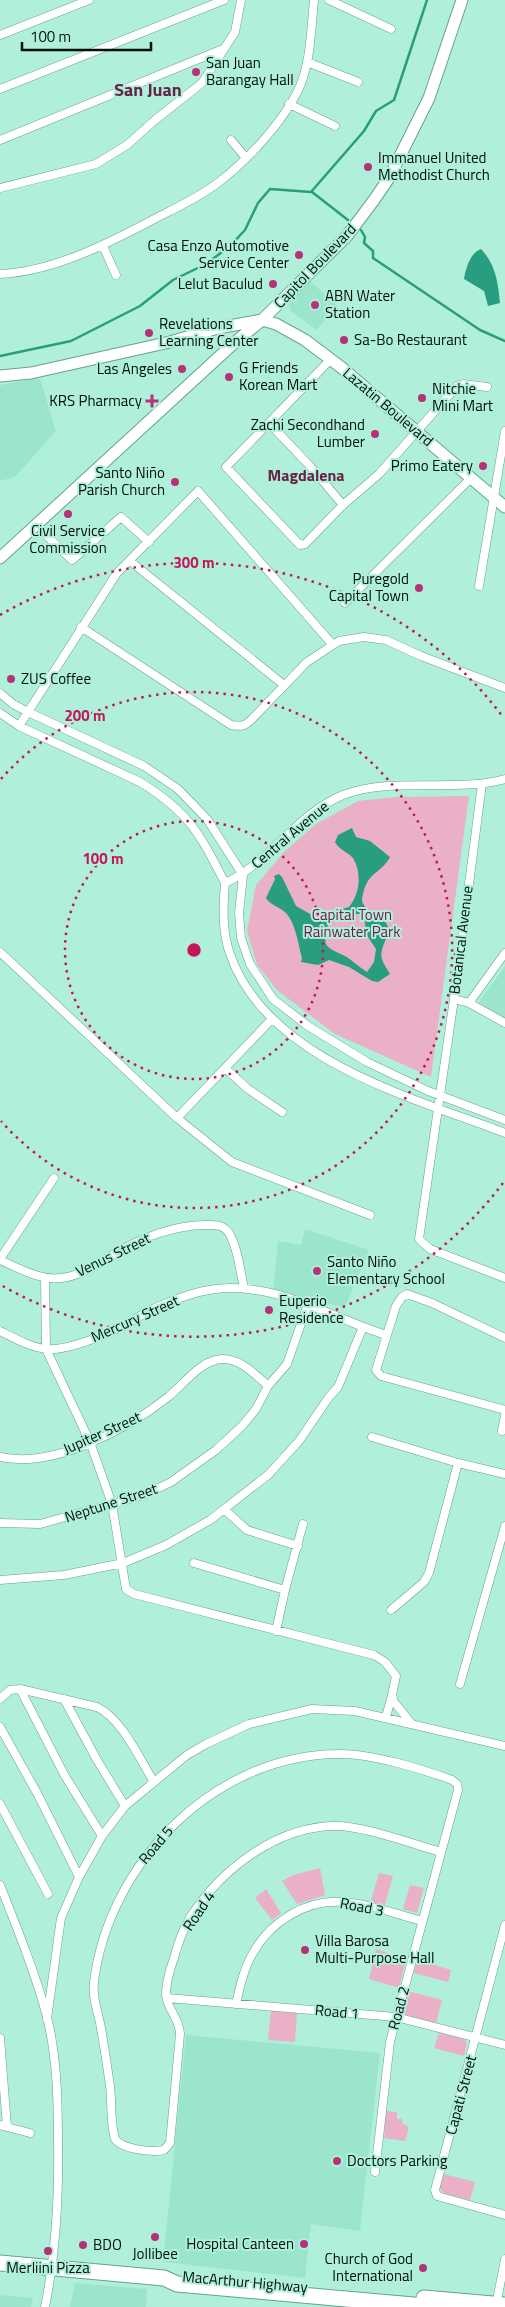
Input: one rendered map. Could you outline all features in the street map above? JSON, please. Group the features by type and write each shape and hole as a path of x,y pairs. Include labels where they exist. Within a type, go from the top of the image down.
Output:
{"highway":[{"name":"MacArthur Highway","path":"0,2263 164,2278 177,2284 436,2307"},
{"name":"MacArthur Highway","path":"164,2278 178,2274 499,2306"}],"main road":[{"name":"Capitol Boulevard","path":"0,558 262,320 347,236 388,178 429,98 462,0"},
{"name":"Lazatin Boulevard","path":"262,320 287,329 331,359 505,507"},
{"path":"0,376 31,373 170,342 218,328 262,320"}],"street":[{"path":"0,35 89,0"},
{"path":"0,89 224,0"},
{"path":"0,188 86,166 109,157 126,145 202,83 235,32 241,0"},
{"path":"0,274 34,269 103,246 201,194 225,178 246,158 276,124 300,87 307,62 314,0"},
{"path":"329,0 391,29"},
{"path":"0,140 223,49"},
{"path":"307,62 358,82"},
{"path":"289,104 335,126"},
{"path":"231,140 246,158"},
{"path":"103,246 116,275"},
{"path":"331,359 226,467 300,545 305,544 344,505 379,474 458,385 487,387"},
{"path":"269,423 344,505"},
{"path":"479,586 496,498 505,431"},
{"path":"345,603 471,478"},
{"path":"19,726 118,573 198,491 333,645"},
{"path":"48,537 72,560 121,517 149,542"},
{"path":"130,562 284,685"},
{"path":"82,627 231,725 244,726 307,662 339,641 364,637 386,640 421,656 505,688"},
{"path":"0,693 13,704 28,712 144,766 178,789 208,819 243,875 239,913 241,938 250,964 273,999 340,1047 389,1073 440,1096 505,1120"},
{"path":"0,713 19,726 140,782 156,792 192,825 203,840 225,883 223,913 229,953 249,992 272,1019 293,1037 370,1082 505,1133"},
{"name":"Central Avenue","path":"225,883 243,875 308,816 331,801 345,795 380,787 482,784 505,779"},
{"name":"Botanical Avenue","path":"482,784 454,999 419,1239 430,1249 505,1278"},
{"path":"0,952 177,1118 232,1162 370,1215"},
{"path":"469,1003 505,953"},
{"path":"454,999 469,1003 505,1023"},
{"path":"177,1118 272,1019"},
{"path":"225,1068 248,1089 282,1112"},
{"path":"0,1259 54,1178"},
{"name":"Venus Street","path":"0,1259 45,1279 73,1276 154,1235 190,1225 221,1226 228,1232 244,1288"},
{"path":"45,1279 46,1349 90,1442 112,1504 126,1589 134,1594 380,1658 397,1678 386,1717"},
{"name":"Mercury Street","path":"0,1332 22,1342 46,1349 69,1347 125,1325 154,1308 208,1290 244,1288 308,1304 386,1335"},
{"path":"505,1338 432,1303 407,1294 402,1297 396,1306 376,1370 381,1376 505,1410"},
{"name":"Neptune Street","path":"0,1523 40,1524 144,1495 171,1482 216,1450 242,1426 256,1409 268,1386 287,1364 308,1304"},
{"path":"0,1580 64,1575 123,1563 183,1536 225,1510 268,1475 299,1441 338,1387 363,1327"},
{"name":"Jupiter Street","path":"0,1457 37,1458 63,1452 90,1442 142,1416 204,1366 216,1359 229,1360 245,1366 268,1386"},
{"path":"502,1431 505,1414"},
{"path":"372,1437 458,1463 505,1474"},
{"path":"391,1610 424,1582 429,1573 458,1463"},
{"path":"225,1510 247,1530 298,1546"},
{"path":"276,1631 303,1524"},
{"path":"460,1684 505,1526"},
{"path":"194,1563 285,1590"},
{"path":"20,1688 65,1776 102,1836"},
{"path":"0,1699 10,1690 20,1688 105,1711 120,1728 154,1782"},
{"path":"392,1695 398,1708 410,1723"},
{"path":"64,1699 96,1760 125,1806"},
{"path":"47,2019 61,1918 79,1877 102,1836 125,1806 187,1755 249,1724 312,1709 355,1711 505,1746"},
{"path":"0,1727 37,1793 79,1877"},
{"name":"Road 5","path":"167,1998 180,2029 170,2143 167,2148 161,2151 123,2145 115,2139 110,2086 93,1989 101,1950 114,1910 130,1880 155,1842 180,1818 222,1788 268,1767 324,1754 360,1755 412,1768 452,1780 457,1784 458,1790"},
{"name":"Road 2","path":"375,2172 387,2061 396,2018 458,1790"},
{"path":"0,1804 48,1894"},
{"name":"Road 4","path":"167,1998 172,1962 190,1917 210,1891 231,1870 265,1846 294,1834 335,1825 356,1828 441,1852"},
{"path":"0,1885 28,1956 47,2019 58,2092 59,2194 53,2268 46,2307"},
{"name":"Road 3","path":"236,2004 243,1975 253,1952 269,1932 294,1912 325,1902 343,1902 422,1921"},
{"name":"Capati Street","path":"505,1924 436,2193 437,2196 444,2199 505,2215"},
{"name":"Road 1","path":"167,1998 396,2018 505,2045"},
{"path":"0,2038 3,2126 30,2133"},
{"path":"499,2306 505,2259"}],"shaded area":[{"path":"481,249 493,268 500,303 488,306 484,291 464,279 471,257"},
{"path":"310,281 338,306 316,330 290,310 288,303"},
{"path":"40,378 56,431 15,477 0,481 0,385"},
{"path":"352,828 356,837 370,841 390,857 383,867 368,881 362,899 366,909 384,920 388,928 388,934 381,954 390,974 378,982 372,981 349,967 329,960 318,965 301,962 302,958 292,922 285,912 266,898 275,879 274,876 279,874 296,906 319,919 325,914 349,907 356,896 359,877 358,870 353,858 335,842 338,835","holes":["348,914 360,914 365,922 366,934 376,949 374,962 367,972 348,958 329,948 325,942 328,924"]},
{"path":"505,966 505,1021 479,1002"},
{"name":"Santo Niño Elementary School","path":"305,1229 369,1250 345,1307 273,1293 278,1241 301,1245"},
{"path":"186,2035 380,2053 360,2231 311,2224 305,2278 163,2262"},
{"path":"75,2283 147,2289 146,2307 70,2307"},
{"path":"0,2295 33,2298 31,2307 0,2307"}],"green space":[{"name":"Capital Town Rainwater Park","path":"469,796 431,1077 335,1034 278,991 257,965 247,931 256,885 284,852 316,824 358,801 396,797"},
{"path":"320,1868 325,1895 297,1904 282,1881 293,1875"},
{"path":"379,1873 393,1876 384,1908 370,1904"},
{"path":"410,1885 424,1888 417,1913 403,1909"},
{"path":"266,1889 281,1913 272,1920 255,1898"},
{"path":"376,1949 406,1959 399,1988 369,1979"},
{"path":"417,1960 451,1970 448,1982 414,1973"},
{"path":"407,1991 442,2000 436,2023 401,2014"},
{"path":"271,2010 297,2013 295,2042 268,2040"},
{"path":"439,2033 464,2039 467,2043 464,2056 434,2048"},
{"path":"386,2111 397,2112 397,2119 402,2119 402,2123 409,2127 405,2141 384,2138"},
{"path":"444,2174 475,2182 470,2200 443,2193 440,2188"}],"waterway":[{"path":"0,356 71,341 140,306 173,280 206,264 230,246 245,230 258,203 270,189 311,192 364,131 376,111 394,100 427,0"},
{"path":"312,192 348,220"},
{"path":"361,230 365,237 364,243 373,251 373,258 480,330 505,341"}],"place":[{"name":"San Juan Barangay Hall","path":"196,72"},
{"name":"Immanuel United Methodist Church","path":"368,167"},
{"name":"Casa Enzo Automotive Service Center","path":"299,255"},
{"name":"Lelut Baculud","path":"273,284"},
{"name":"ABN Water Station","path":"315,305"},
{"name":"Revelations Learning Center","path":"149,333"},
{"name":"Sa-Bo Restaurant","path":"344,340"},
{"name":"Las Angeles","path":"182,369"},
{"name":"G Friends Korean Mart","path":"229,377"},
{"name":"Nitchie Mini Mart","path":"422,398"},
{"name":"KRS Pharmacy","path":"152,401"},
{"name":"Zachi Secondhand Lumber","path":"375,434"},
{"name":"Primo Eatery","path":"483,466"},
{"name":"Santo Niño Parish Church","path":"175,482"},
{"name":"Civil Service Commission","path":"68,514"},
{"name":"Puregold Capital Town","path":"419,588"},
{"name":"ZUS Coffee","path":"11,679"},
{"name":"Santo Niño Elementary School","path":"317,1271"},
{"name":"Euperio Residence","path":"269,1310"},
{"name":"Villa Barosa Multi-Purpose Hall","path":"305,1950"},
{"name":"Doctors Parking","path":"337,2161"},
{"name":"Jollibee","path":"155,2237"},
{"name":"Hospital Canteen","path":"304,2244"},
{"name":"BDO","path":"83,2245"},
{"name":"Merliini Pizza","path":"48,2251"},
{"name":"Church of God International","path":"423,2268"}],"district":[{"name":"San Juan","path":"148,90"},
{"name":"Magdalena","path":"306,475"}]}
